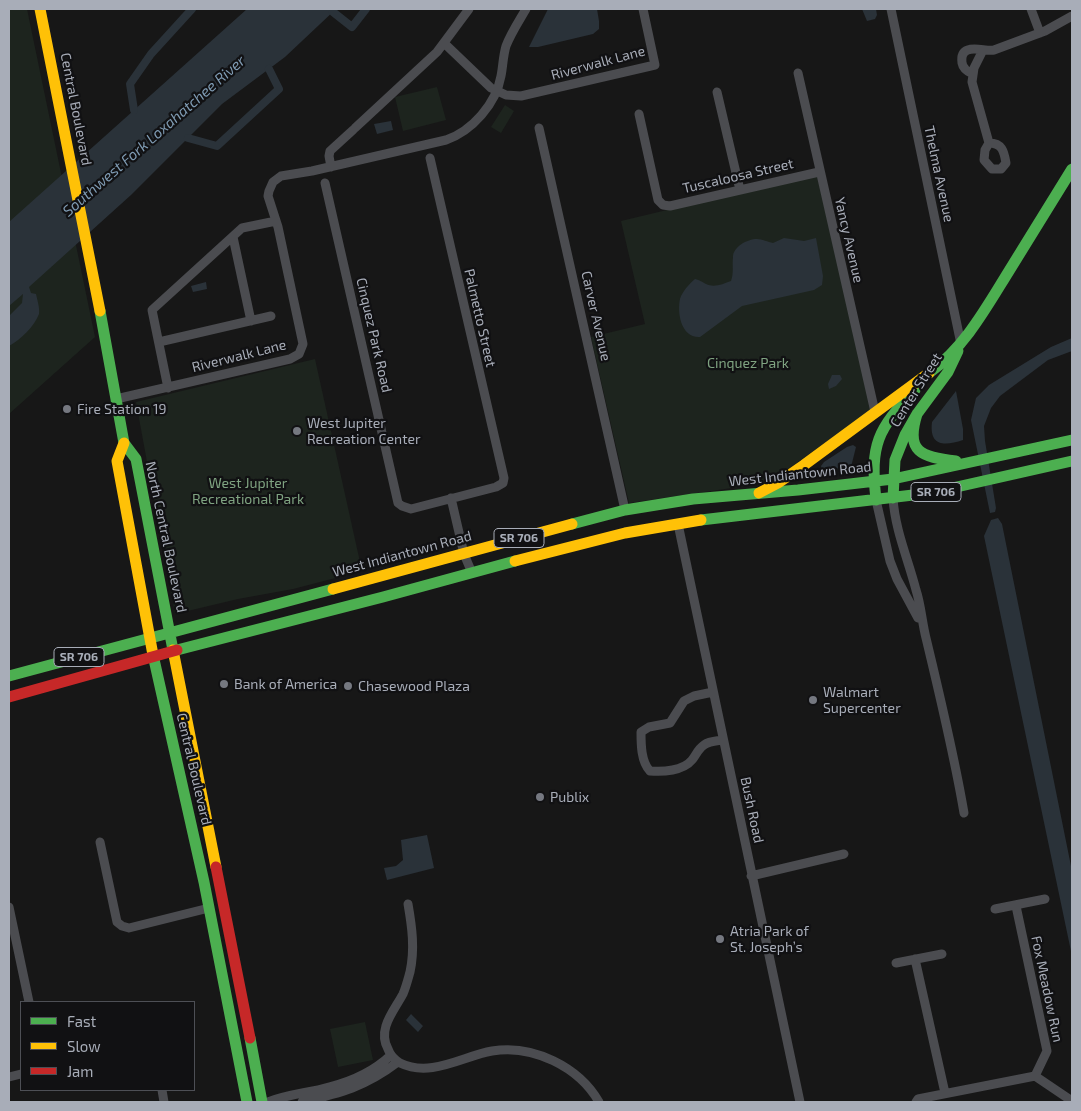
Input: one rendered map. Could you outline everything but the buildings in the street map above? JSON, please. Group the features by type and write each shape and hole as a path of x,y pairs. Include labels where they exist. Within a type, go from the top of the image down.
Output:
{"street":[{"name":"Central Boulevard","path":"40,9 88,244"},
{"path":"331,167 330,151 421,68 444,43 469,9"},
{"name":"Riverwalk Lane","path":"116,399 290,359 299,354 303,344 276,221 268,196 273,182 281,176 331,167 455,137 464,132 479,119 496,91 502,76 506,46 526,9"},
{"name":"Riverwalk Lane","path":"496,91 511,96 521,96 655,65 643,9"},
{"name":"Thelma Avenue","path":"891,9 961,344"},
{"path":"1031,9 1040,33"},
{"path":"973,74 964,68 962,58 968,49 994,50 1040,33 1072,16"},
{"path":"444,43 496,91"},
{"path":"983,50 973,74 973,88 989,143"},
{"name":"Yancy Avenue","path":"798,73 875,412"},
{"path":"717,92 740,190"},
{"name":"Tuscaloosa Street","path":"639,114 658,200 662,205 670,206 819,172"},
{"name":"Carver Avenue","path":"539,128 625,510"},
{"name":"Palmetto Street","path":"430,158 504,478 503,483"},
{"name":"Center Street","path":"757,494 789,476 940,365 961,344 981,316 1072,169"},
{"name":"Cinquez Park Road","path":"325,183 398,503 411,509 496,487 503,483"},
{"path":"168,388 152,310 242,228 276,221"},
{"path":"233,237 251,321"},
{"name":"North Central Boulevard","path":"88,244 124,443 136,459 170,632"},
{"path":"159,342 271,316"},
{"name":"Center Street","path":"961,344 948,372 917,414 905,435 895,460 893,498 894,515 906,562 916,590 954,757 964,813"},
{"path":"876,500 874,447 883,426 893,413 940,365"},
{"path":"917,414 912,434 913,441 921,453 936,459 971,463"},
{"name":"West Indiantown Road","path":"9,676 625,510 693,500 874,482 971,463 1072,440"},
{"name":"Central Boulevard","path":"124,443 117,461 149,638 214,930 248,1102"},
{"name":"SR 706","path":"9,697 173,651 565,547 625,533 724,516 930,493 1072,461"},
{"path":"451,498 467,574"},
{"name":"Center Street","path":"876,500 890,561 897,579 923,627"},
{"name":"Bush Road","path":"678,524 800,1102"},
{"name":"Central Boulevard","path":"170,632 262,1102"},
{"path":"713,692 694,696 684,701 670,723 649,727 641,732 641,744 646,767 650,771 662,772 688,765 694,759 698,750 706,743 723,740"},
{"path":"185,800 192,803 214,860"},
{"path":"100,842 117,922 122,926 129,928 209,908"},
{"path":"752,876 844,854"},
{"path":"996,910 1045,899"},
{"path":"408,904 413,942 409,974 403,993 386,1022 384,1030 384,1041 394,1059 410,1066 438,1066 503,1049 528,1052 554,1061 576,1075 588,1086 599,1102"},
{"name":"Fox Meadow Run","path":"1016,906 1046,1051 1035,1076"},
{"path":"9,908 29,1001"},
{"path":"214,930 228,926"},
{"path":"896,963 942,954"},
{"path":"915,959 945,1093"},
{"path":"268,1102 296,1093 329,1088 361,1077 394,1059"},
{"path":"302,1102 345,1092 360,1086 383,1073 394,1059"},
{"path":"916,1102 918,1099 945,1093 1035,1076 1072,1101"}],"green space":[{"path":"9,9 27,9 95,337 9,414"},
{"path":"437,87 446,120 403,131 395,97"},
{"path":"505,105 514,111 501,133 491,127"},
{"name":"Cinquez Park","path":"817,174 871,410 766,483 629,503 591,337 645,324 621,221"},
{"name":"West Jupiter Recreational Park","path":"315,359 362,571 293,589 238,599 175,614 136,402"},
{"path":"365,1022 373,1060 338,1067 330,1029"}],"water":[{"name":"Southwest Fork Loxahatchee River","path":"247,9 336,9 285,57 222,104 131,195 29,287 31,293 36,294 39,314 27,332 9,346 9,316 22,303 23,294 9,306 9,222"},
{"path":"548,9 597,9 599,29 593,34 538,47 529,47"},
{"path":"862,9 876,9 877,15 875,19 867,21"},
{"path":"391,121 393,130 377,134 374,124"},
{"path":"784,238 804,241 816,238 823,276 822,285 814,290 742,306 700,337 688,333 682,324 679,305 682,294 690,283 695,279 712,286 731,281 734,253 738,247 753,239 761,239 773,243"},
{"path":"206,282 207,289 193,292 191,286"},
{"path":"1072,338 1072,351 1048,360 1000,396 991,408 984,426 996,508 995,512 990,513 971,420 976,398 989,385 1051,347"},
{"path":"832,375 840,375 842,379 836,386 829,389 828,384"},
{"path":"956,391 963,429 963,440 944,444 940,443 933,436 932,422"},
{"path":"853,445 856,447 851,467 822,470 821,466 824,462"},
{"path":"998,518 1002,524 1072,871 1072,956 984,536 991,520"},
{"path":"427,835 434,868 387,880 384,868 396,866 403,860 401,840"},
{"path":"411,1014 423,1026 418,1032 406,1020"}],"waterway":[{"path":"134,110 130,84 151,54 192,9"},
{"path":"333,12 352,27 366,9"},
{"path":"188,138 217,146 279,89 269,69"}],"traffic: fast":[{"path":"929,373 942,363 974,326 1072,169"},
{"path":"100,311 124,443 136,459 173,650"},
{"path":"893,498 895,460 905,435 917,414 948,372 958,351"},
{"path":"876,500 874,465 879,439 892,416 915,390"},
{"path":"917,414 913,437 915,445 919,450 933,457 956,461"},
{"path":"572,524 625,510 693,499 893,479 1072,440"},
{"path":"701,520 930,493 1072,461"},
{"path":"177,650 515,561"},
{"path":"9,676 333,589"},
{"path":"153,655 204,882 247,1102"},
{"path":"250,1038 262,1102"}],"traffic: slow":[{"path":"40,9 100,311"},
{"path":"759,493 778,483 804,465 929,373"},
{"path":"124,443 117,461 153,655"},
{"path":"515,561 625,533 701,520"},
{"path":"333,589 572,524"},
{"path":"173,650 216,867"}],"traffic: jam":[{"path":"9,697 177,650"},
{"path":"216,867 250,1038"}],"place":[{"name":"Fire Station 19","path":"67,409"},
{"name":"West Jupiter Recreation Center","path":"297,431"},
{"name":"Bank of America","path":"224,684"},
{"name":"Chasewood Plaza","path":"348,686"},
{"name":"Walmart Supercenter","path":"813,700"},
{"name":"Publix","path":"540,797"},
{"name":"Atria Park of St. Joseph’s","path":"720,939"}]}
